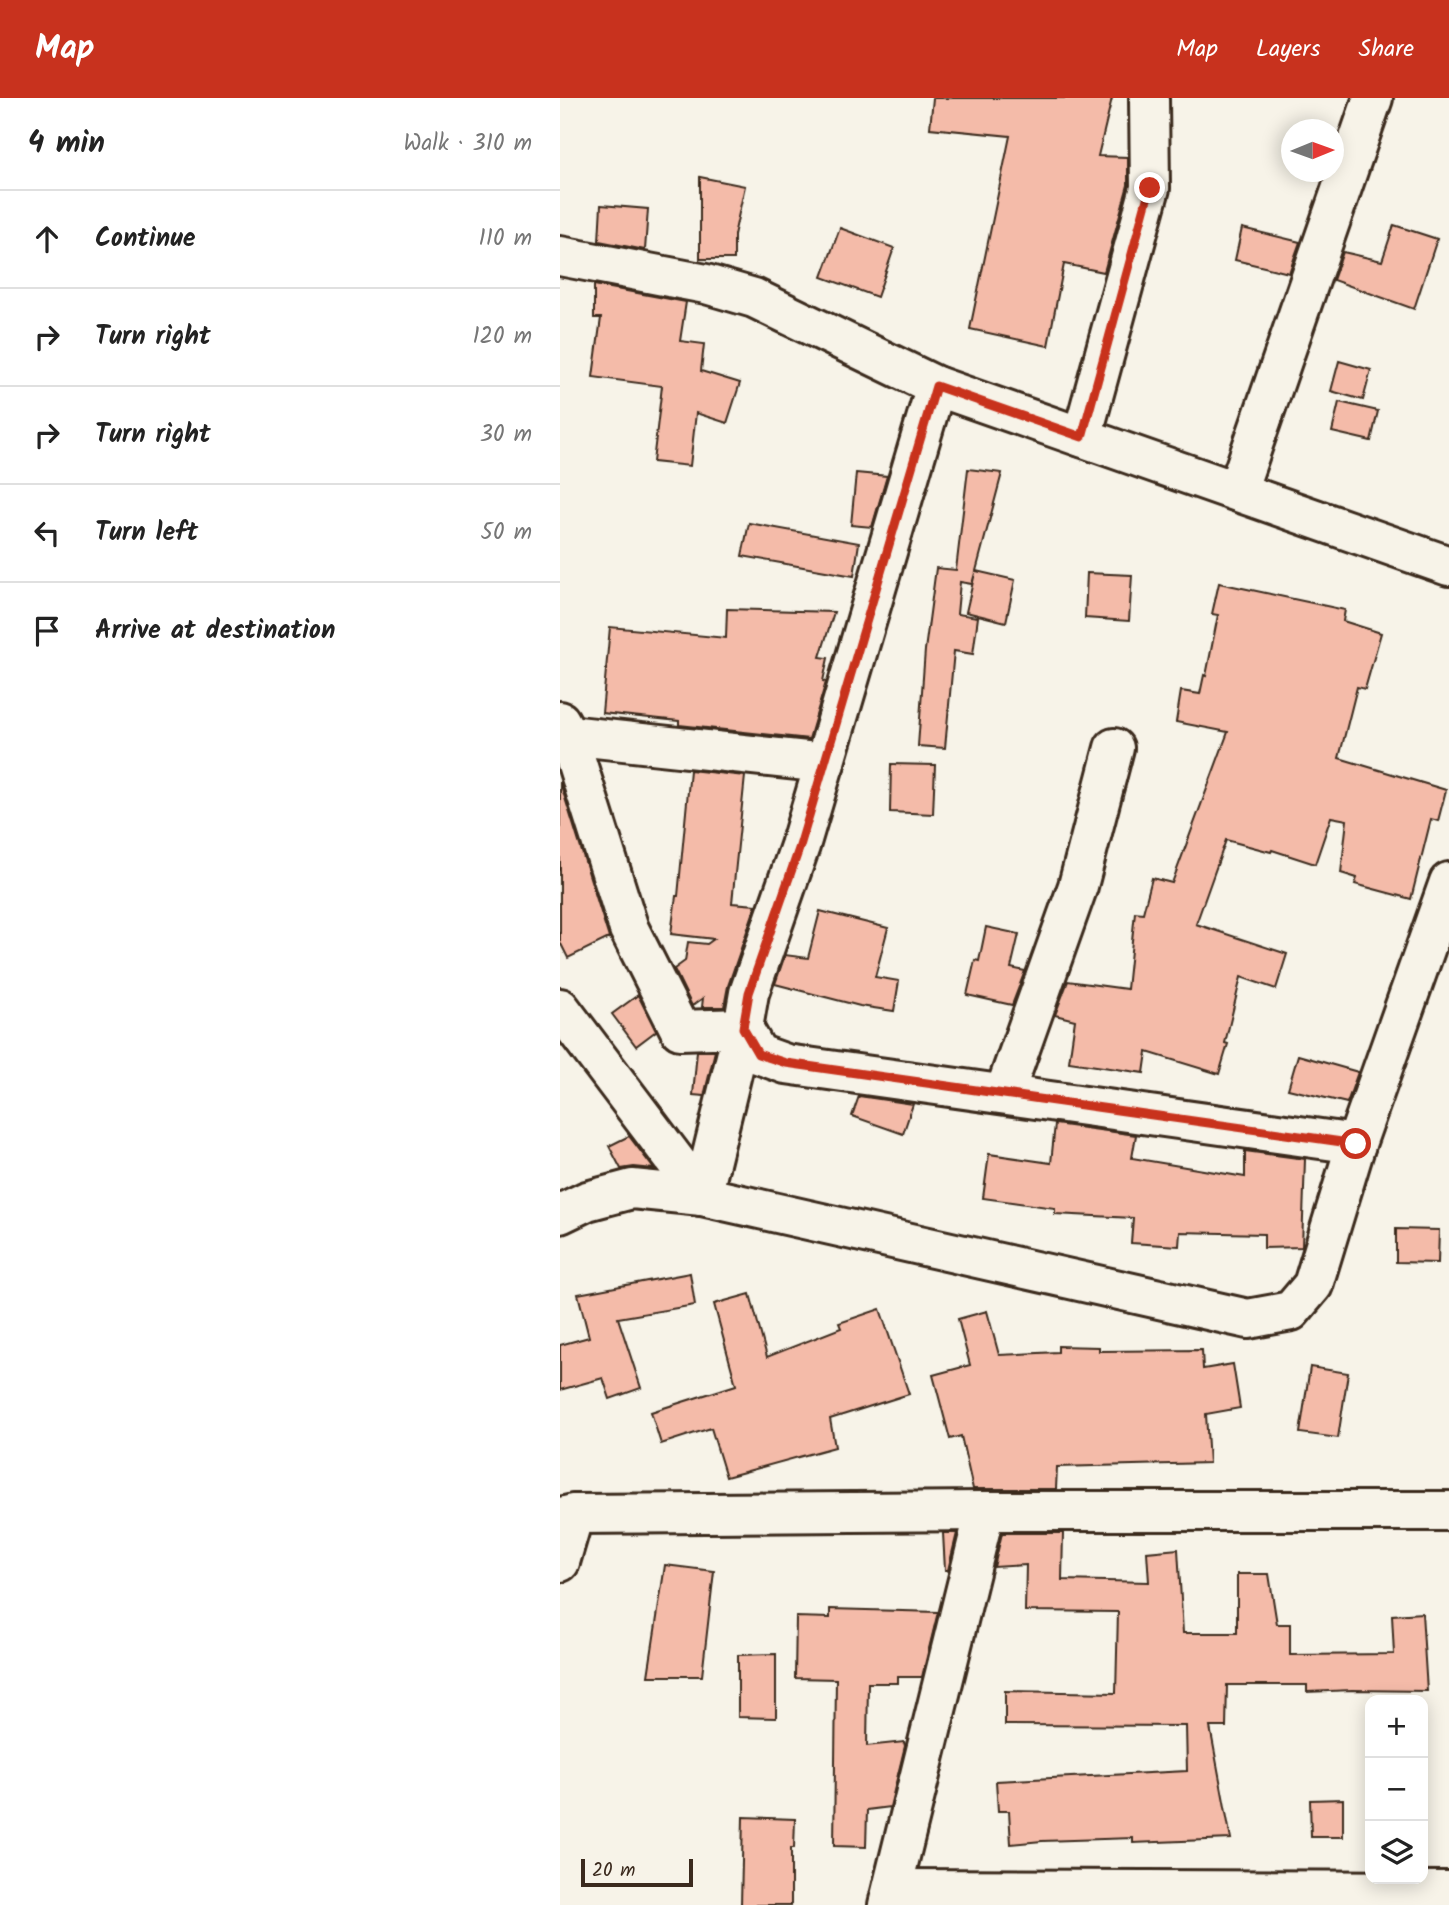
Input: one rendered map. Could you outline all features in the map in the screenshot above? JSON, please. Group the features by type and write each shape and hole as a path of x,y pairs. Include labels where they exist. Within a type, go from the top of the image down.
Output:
{"street":[{"path":"1082,437 1150,188 1149,98"},
{"path":"1237,491 1373,98"},
{"path":"560,256 706,284 754,298 936,386 1449,566"},
{"path":"702,1196 749,993 800,846 936,386"},
{"path":"743,1028 680,1030 629,929 563,731 825,763"},
{"path":"1004,1094 1078,886 1114,748"},
{"path":"560,1214 587,1201 632,1189 702,1196 1248,1319 1291,1311 1313,1285 1356,1144 1449,882"},
{"path":"560,1008 702,1196"},
{"path":"743,1028 758,1054 786,1063 1356,1144"},
{"path":"560,1562 567,1516 985,1511 1449,1511"},
{"path":"985,1511 891,1897 1449,1891"}],"building":[{"path":"933,98 1112,98 1098,156 1128,157 1128,185 1104,272 1064,264 1048,346 970,329 1010,136 930,128"},
{"path":"700,177 745,186 734,235 734,259 700,259"},
{"path":"601,205 648,209 645,250 599,241"},
{"path":"1394,225 1437,239 1414,309 1333,280 1343,252 1382,261"},
{"path":"840,228 894,248 877,297 822,277"},
{"path":"1242,228 1300,242 1289,273 1235,260"},
{"path":"594,285 686,302 680,341 704,344 701,371 740,383 727,423 696,413 690,466 653,462 662,386 593,377 601,318 594,318"},
{"path":"1339,361 1371,370 1363,400 1331,391"},
{"path":"1339,402 1378,411 1371,441 1332,432"},
{"path":"968,469 1002,473 976,571 1015,580 1006,622 966,612 975,573 972,584 960,582 957,614 978,617 973,654 954,651 945,748 918,746 925,650 936,568 956,570"},
{"path":"856,473 887,476 872,527 851,525"},
{"path":"749,523 859,543 854,576 742,556"},
{"path":"1087,573 1132,575 1129,621 1085,618"},
{"path":"1219,583 1345,610 1343,621 1381,633 1365,689 1357,687 1339,758 1446,790 1438,821 1431,819 1411,899 1355,884 1357,878 1341,873 1347,820 1331,817 1315,864 1272,850 1271,852 1226,840 1196,924 1287,954 1276,989 1241,977 1225,1043 1228,1044 1219,1074 1147,1052 1144,1073 1069,1062 1075,1020 1055,1015 1068,981 1127,989 1135,912 1143,913 1152,878 1172,883 1228,732 1176,722 1181,691 1200,694 1204,675 1206,676 1218,615 1212,614"},
{"path":"727,609 834,612 820,657 828,658 823,681 826,682 809,739 679,725 679,721 602,713 610,627 726,638"},
{"path":"891,764 935,765 933,814 890,812"},
{"path":"690,770 745,776 732,903 756,905 728,986 724,1007 702,1007 703,998 692,1006 674,969 685,961 688,942 707,944 714,939 671,934 678,896"},
{"path":"560,782 609,938 568,958 560,942"},
{"path":"820,911 888,928 875,977 899,981 894,1011 860,1006 775,984 785,955 808,958"},
{"path":"986,927 1019,934 1011,968 1025,971 1012,1005 967,995 975,960 979,961"},
{"path":"638,995 656,1031 636,1046 612,1014"},
{"path":"697,1051 715,1051 704,1096 693,1095"},
{"path":"1298,1055 1358,1072 1347,1103 1288,1089"},
{"path":"859,1096 913,1104 903,1134 852,1116"},
{"path":"1055,1124 1136,1135 1132,1158 1245,1177 1245,1151 1305,1159 1302,1247 1264,1248 1264,1234 1180,1232 1179,1246 1131,1243 1133,1218 1055,1214 1055,1208 983,1198 989,1154 1051,1163"},
{"path":"629,1136 654,1169 621,1169 609,1146"},
{"path":"1396,1229 1439,1230 1438,1263 1396,1262"},
{"path":"690,1273 695,1305 618,1318 641,1388 610,1399 603,1378 560,1390 560,1345 589,1337 578,1294"},
{"path":"750,1294 767,1357 841,1328 839,1323 880,1309 909,1394 830,1419 835,1447 726,1477 711,1428 661,1444 651,1412 736,1385 714,1304"},
{"path":"987,1311 999,1355 1058,1352 1058,1346 1099,1347 1099,1351 1202,1350 1203,1369 1233,1364 1240,1408 1206,1414 1209,1463 1057,1467 1056,1489 973,1489 961,1436 950,1439 933,1375 970,1365 958,1319"},
{"path":"1310,1367 1348,1373 1338,1438 1300,1433"},
{"path":"943,1533 957,1533 948,1570 945,1570"},
{"path":"1002,1533 1063,1533 1062,1580 1149,1582 1147,1552 1178,1549 1183,1633 1237,1633 1237,1574 1269,1574 1277,1624 1290,1624 1290,1655 1394,1654 1392,1615 1422,1613 1427,1691 1307,1692 1307,1685 1227,1685 1226,1727 1210,1727 1231,1839 1133,1843 1133,1838 1011,1844 1009,1811 998,1811 996,1781 1187,1771 1186,1726 1005,1725 1005,1691 1116,1693 1118,1612 1025,1611 1026,1565 994,1567"},
{"path":"665,1565 714,1571 702,1676 648,1676"},
{"path":"830,1609 938,1612 922,1677 898,1677 898,1683 868,1683 867,1746 904,1742 905,1746 890,1807 867,1810 866,1847 834,1846 836,1679 795,1678 796,1617 830,1618"},
{"path":"776,1654 776,1718 738,1717 738,1655"},
{"path":"1343,1799 1343,1837 1311,1837 1310,1800"},
{"path":"743,1817 795,1819 794,1848 791,1848 791,1905 741,1905"}],"route":[{"path":"1150,188 1082,437 936,386 800,846 749,993 743,1028 758,1054 786,1063 1356,1144"}]}
